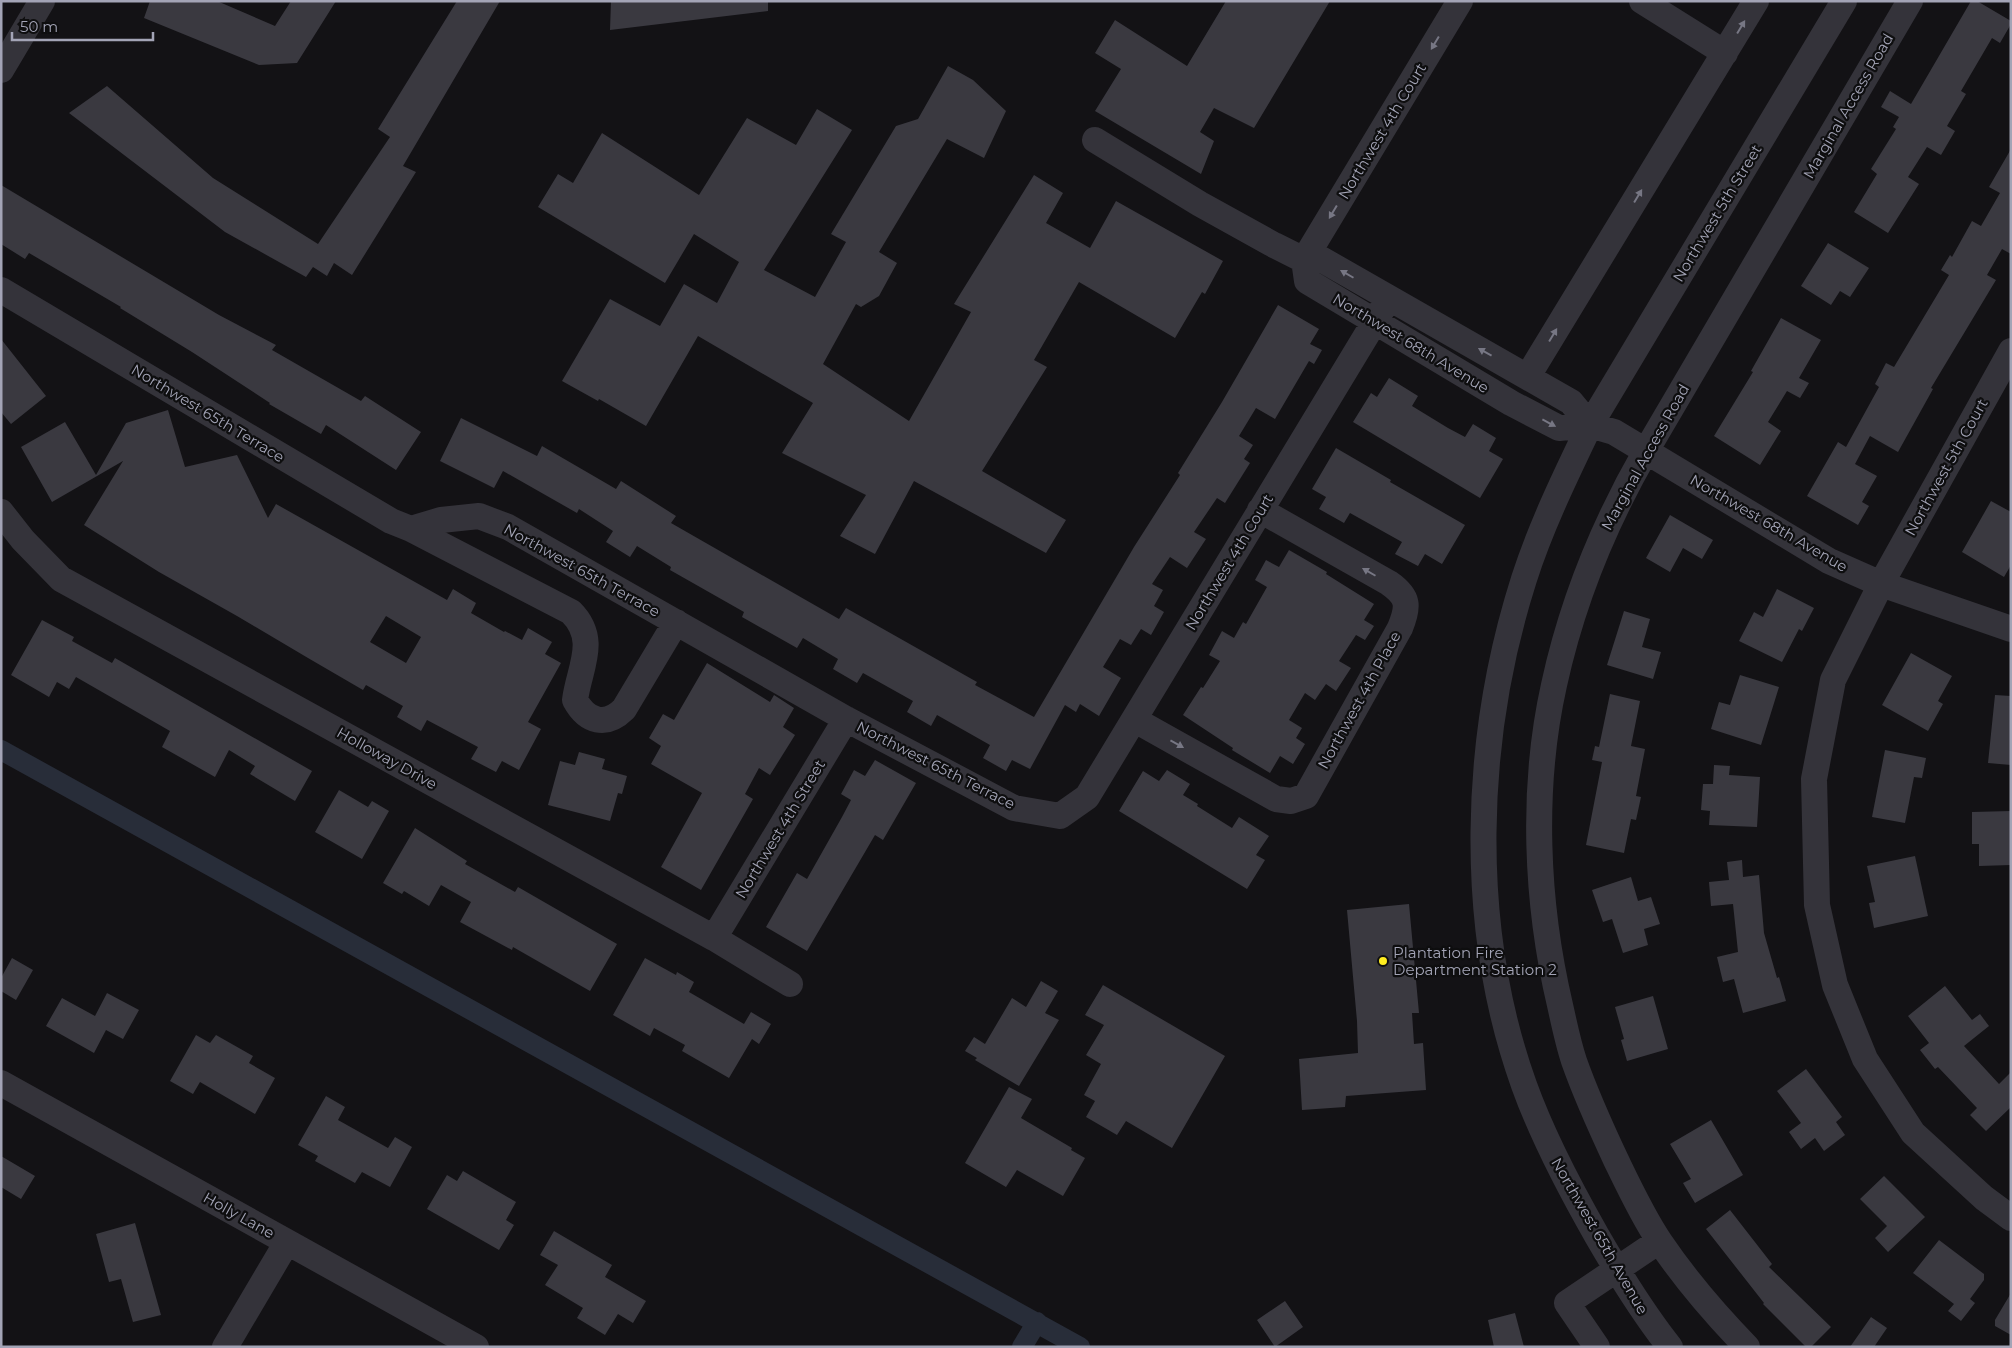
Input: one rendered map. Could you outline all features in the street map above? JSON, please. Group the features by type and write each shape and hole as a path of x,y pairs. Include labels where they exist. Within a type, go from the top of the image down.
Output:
{"street":[{"path":"1,70 42,1"},
{"name":"Northwest 4th Court","path":"1304,260 1460,1"},
{"path":"1642,1 1724,53"},
{"path":"1528,376 1756,1"},
{"name":"Northwest 5th Street","path":"1590,425 1844,1"},
{"name":"Marginal Access Road","path":"1747,1347 1723,1322 1659,1241 1598,1123 1574,1059 1553,977 1544,927 1540,873 1542,768 1546,729 1555,679 1580,592 1615,506 1910,1"},
{"name":"Northwest 68th Avenue","path":"1095,140 1200,204 1304,260 1321,259 1528,376 1571,402 1590,425"},
{"name":"Northwest 68th Avenue","path":"1304,260 1307,281 1559,428 1590,425 1614,432 1829,561 1881,584 2011,629"},
{"name":"Northwest 65th Terrace","path":"1,290 391,521 411,529 441,520 479,516 508,527 846,719 1014,808 1060,816"},
{"name":"Northwest 4th Court","path":"1060,816 1087,797 1389,298"},
{"name":"Northwest 5th Court","path":"2011,351 1881,584 1834,680 1814,779 1817,905 1835,985 1865,1059 1913,1133 1984,1198 2011,1218"},
{"name":"Northwest 65th Avenue","path":"1590,425 1541,534 1524,578 1510,627 1498,681 1489,734 1485,785 1485,871 1488,921 1500,1005 1523,1084 1558,1166 1616,1269 1650,1322 1670,1347"},
{"name":"Northwest 4th Place","path":"1135,720 1276,799 1292,802 1306,796 1400,628 1405,616 1406,602 1400,591 1389,584 1260,510"},
{"name":"Holloway Drive","path":"1,512 23,540 61,579 714,938 790,984"},
{"path":"411,529 570,612 577,619 582,626 586,651 575,700 580,710 601,721 616,717 624,708 676,622"},
{"name":"Northwest 4th Street","path":"714,938 846,719"},
{"name":"Holly Lane","path":"1,1083 476,1347"},
{"path":"1597,1347 1567,1303 1659,1241"},
{"path":"225,1347 287,1242"}],"building":[{"path":"150,1 217,1 275,26 291,1 336,1 297,63 259,65 144,18"},
{"path":"457,1 500,1 403,166 416,172 352,275 334,263 327,276 313,267 306,277 225,232 69,113 107,86 213,178 318,244 390,137 378,129"},
{"path":"611,1 768,1 768,11 610,30"},
{"path":"1226,1 1330,1 1254,128 1214,108 1200,132 1214,141 1201,174 1095,111 1121,69 1095,53 1115,20 1187,66"},
{"path":"1971,1 1977,1 2011,21 2011,24 2000,43 1992,38 1961,91 1966,94 1947,126 1955,131 1941,155 1927,147 1908,177 1919,184 1888,233 1854,212 1877,174 1871,169 1896,129 1893,127 1899,117 1881,107 1890,91 1911,104"},
{"path":"948,66 973,80 1006,111 984,158 947,139 879,252 897,263 879,296 861,307 856,304 823,364 909,421 971,312 954,304 1034,175 1063,193 1046,223 1090,248 1116,201 1223,261 1205,294 1202,292 1175,338 1079,282 1034,360 1047,367 982,471 1066,520 1046,553 914,481 875,554 840,536 866,495 782,453 813,403 698,336 646,426 599,399 598,401 562,381 610,299 660,326 684,284 717,303 739,262 694,234 665,283 538,207 558,174 573,183 602,133 699,195 747,118 796,145 817,109 852,130 764,270 815,297 846,242 831,234 896,126 918,119"},
{"path":"2011,149 2011,254 2002,249 1987,275 1996,280 1931,388 1933,389 1898,452 1870,436 1855,464 1877,476 1862,502 1869,506 1858,525 1807,496 1838,442 1846,447 1879,387 1875,384 1886,363 1894,367 1949,275 1941,270 1950,255 1952,257 1972,221 1981,226 2000,193 1989,187"},
{"path":"1,185 219,315 276,345 272,350 361,401 365,396 421,432 396,470 326,425 321,434 269,404 121,307 29,253 25,259 1,244"},
{"path":"1828,243 1869,268 1850,297 1840,291 1831,305 1801,286"},
{"path":"1278,305 1319,329 1310,344 1322,350 1314,364 1309,361 1275,419 1256,408 1239,436 1253,445 1244,459 1250,463 1225,503 1217,498 1194,532 1206,539 1187,568 1170,557 1152,584 1163,590 1154,606 1164,612 1151,635 1141,629 1131,645 1120,639 1103,667 1121,678 1099,716 1080,704 1076,712 1065,705 1030,769 1012,760 1006,771 983,758 990,745 937,715 931,726 907,712 913,701 863,673 857,683 833,669 838,659 803,638 797,648 742,617 744,612 670,570 671,567 637,546 630,557 606,542 613,531 579,509 577,513 503,471 494,488 440,461 461,418 537,456 542,446 616,489 621,481 676,516 671,523 839,619 846,608 977,682 975,685 1034,717 1134,547 1180,475 1178,473"},
{"path":"1781,318 1821,340 1799,378 1809,383 1800,398 1787,391 1768,422 1781,431 1760,465 1714,436 1753,372 1751,371"},
{"path":"1,339 46,396 11,424 1,412"},
{"path":"1389,378 1418,396 1412,406 1448,428 1465,437 1473,424 1496,438 1489,451 1503,459 1480,498 1353,422 1371,393 1377,397"},
{"path":"168,410 185,467 237,455 268,518 276,504 447,600 453,589 476,603 471,613 504,632 522,640 528,628 552,642 545,654 561,663 528,722 541,729 519,770 502,761 496,772 471,759 478,747 427,720 421,731 397,717 403,706 366,685 363,690 159,572 84,525 123,461 52,502 21,447 65,422 96,475 126,423","holes":["386,616 421,637 406,663 370,642"]},
{"path":"1336,448 1391,480 1390,482 1465,525 1442,564 1425,554 1418,566 1395,554 1402,542 1350,513 1344,523 1319,509 1326,497 1312,489"},
{"path":"1991,501 2011,512 2011,565 2004,577 1962,552"},
{"path":"1670,515 1713,540 1702,559 1683,548 1670,572 1646,558"},
{"path":"1289,550 1327,572 1326,574 1374,604 1364,620 1374,626 1365,640 1356,635 1339,661 1351,668 1336,691 1326,684 1315,700 1305,693 1289,720 1302,728 1296,738 1305,744 1293,764 1280,756 1270,773 1232,750 1233,748 1183,715 1220,661 1209,655 1222,631 1234,638 1243,622 1246,624 1267,587 1255,580 1266,560 1279,567"},
{"path":"1777,589 1814,608 1802,631 1799,629 1782,662 1739,641 1754,612 1763,617"},
{"path":"1624,611 1650,619 1642,647 1661,652 1653,679 1607,665"},
{"path":"42,620 74,637 72,641 112,663 115,658 312,771 295,801 250,774 255,766 229,750 215,777 162,747 170,731 76,677 69,689 57,682 49,697 11,675"},
{"path":"1911,653 1952,676 1938,701 1943,704 1928,731 1882,705"},
{"path":"707,663 770,702 774,695 794,708 783,727 795,735 770,775 759,768 745,794 753,799 701,890 661,867 702,793 651,764 661,746 649,738 663,714 674,720"},
{"path":"1740,675 1779,687 1761,745 1711,729 1719,702 1730,705"},
{"path":"1610,694 1640,701 1631,746 1645,749 1636,796 1641,797 1636,820 1631,819 1624,853 1586,845 1602,762 1592,760 1595,746 1599,747"},
{"path":"1995,695 2011,696 2011,765 1988,763"},
{"path":"1885,750 1926,758 1922,778 1914,777 1905,823 1872,817"},
{"path":"579,752 605,759 602,769 627,776 622,794 618,793 610,821 548,805 560,761 575,765"},
{"path":"875,760 916,783 883,840 875,835 807,951 766,927 797,873 807,879 842,817 851,800 841,794 854,770 865,776"},
{"path":"1714,765 1730,766 1729,775 1760,777 1757,827 1709,825 1710,811 1701,810 1703,784 1713,784"},
{"path":"1167,770 1190,784 1183,795 1198,804 1197,806 1232,828 1239,817 1269,836 1256,855 1265,860 1247,889 1119,811 1143,771 1159,781"},
{"path":"339,790 368,807 372,801 389,811 362,859 315,832"},
{"path":"2011,811 2011,865 1979,866 1979,844 1972,844 1972,812"},
{"path":"415,828 467,861 465,864 515,892 518,887 617,944 590,991 513,947 512,950 460,922 471,902 441,885 429,906 404,891 402,894 383,883"},
{"path":"1915,856 1928,916 1874,928 1869,903 1875,902 1867,866"},
{"path":"1742,860 1743,877 1759,875 1764,933 1786,1001 1743,1013 1734,979 1723,982 1717,957 1738,952 1733,904 1711,906 1709,882 1729,880 1727,862"},
{"path":"1631,877 1638,901 1651,897 1660,924 1644,929 1648,945 1623,953 1612,919 1603,922 1592,890"},
{"path":"1409,904 1419,1013 1412,1013 1414,1044 1423,1043 1426,1090 1346,1096 1345,1107 1302,1110 1299,1059 1358,1053 1347,910"},
{"path":"12,958 33,970 16,1000 1,991 1,978"},
{"path":"645,958 676,975 677,972 694,982 689,992 744,1024 751,1012 771,1024 759,1044 752,1039 729,1078 682,1051 685,1045 654,1028 650,1036 613,1015"},
{"path":"1041,981 1058,991 1045,1013 1059,1020 1019,1086 975,1060 977,1058 965,1051 974,1037 985,1044 1012,998 1026,1007"},
{"path":"1103,985 1225,1056 1172,1148 1126,1121 1117,1135 1086,1117 1095,1101 1084,1095 1101,1064 1086,1055 1104,1025 1085,1015"},
{"path":"1945,986 1972,1020 1980,1014 1989,1026 1964,1046 1999,1084 2011,1072 2011,1107 1986,1131 1970,1115 1977,1108 1938,1067 1935,1069 1920,1050 1929,1043 1908,1016"},
{"path":"107,993 139,1010 123,1039 106,1030 94,1053 46,1026 62,998 95,1016"},
{"path":"1653,996 1668,1049 1627,1061 1621,1040 1624,1039 1615,1007"},
{"path":"196,1035 210,1043 216,1035 253,1056 249,1063 275,1078 255,1114 200,1082 193,1094 170,1081"},
{"path":"1806,1069 1842,1117 1836,1122 1845,1135 1824,1151 1815,1138 1801,1149 1789,1132 1801,1123 1777,1091"},
{"path":"1009,1087 1032,1099 1021,1118 1072,1148 1071,1150 1085,1158 1063,1196 1017,1170 1006,1187 965,1163"},
{"path":"326,1096 345,1107 338,1120 388,1148 395,1137 412,1147 390,1187 362,1172 355,1183 315,1161 318,1156 298,1145"},
{"path":"1711,1120 1743,1175 1695,1203 1683,1183 1691,1179 1670,1144"},
{"path":"1,1156 35,1176 21,1199 1,1187"},
{"path":"463,1171 516,1202 506,1220 514,1225 499,1250 427,1209 447,1175 457,1181"},
{"path":"1884,1176 1925,1217 1888,1252 1875,1238 1887,1226 1860,1199"},
{"path":"1730,1210 1772,1264 1769,1267 1831,1327 1811,1347 1806,1347 1763,1304 1706,1229"},
{"path":"135,1223 161,1315 133,1322 121,1279 109,1282 96,1234"},
{"path":"554,1231 612,1265 605,1277 646,1301 633,1323 618,1314 605,1335 577,1318 583,1308 545,1285 558,1265 540,1255"},
{"path":"1939,1240 1984,1274 1984,1280 1970,1299 1975,1303 1961,1321 1948,1311 1954,1304 1913,1273"},
{"path":"2011,1293 2011,1335 1995,1326 1995,1320"},
{"path":"1285,1301 1303,1327 1275,1347 1257,1320"},
{"path":"1515,1313 1524,1347 1494,1347 1488,1320"},
{"path":"1871,1317 1887,1328 1874,1347 1850,1347"}],"waterway":[{"path":"1,750 1080,1347"},
{"path":"1022,1347 1037,1322"}],"place":[{"name":"Plantation Fire Department Station 2","path":"1383,961"}]}
